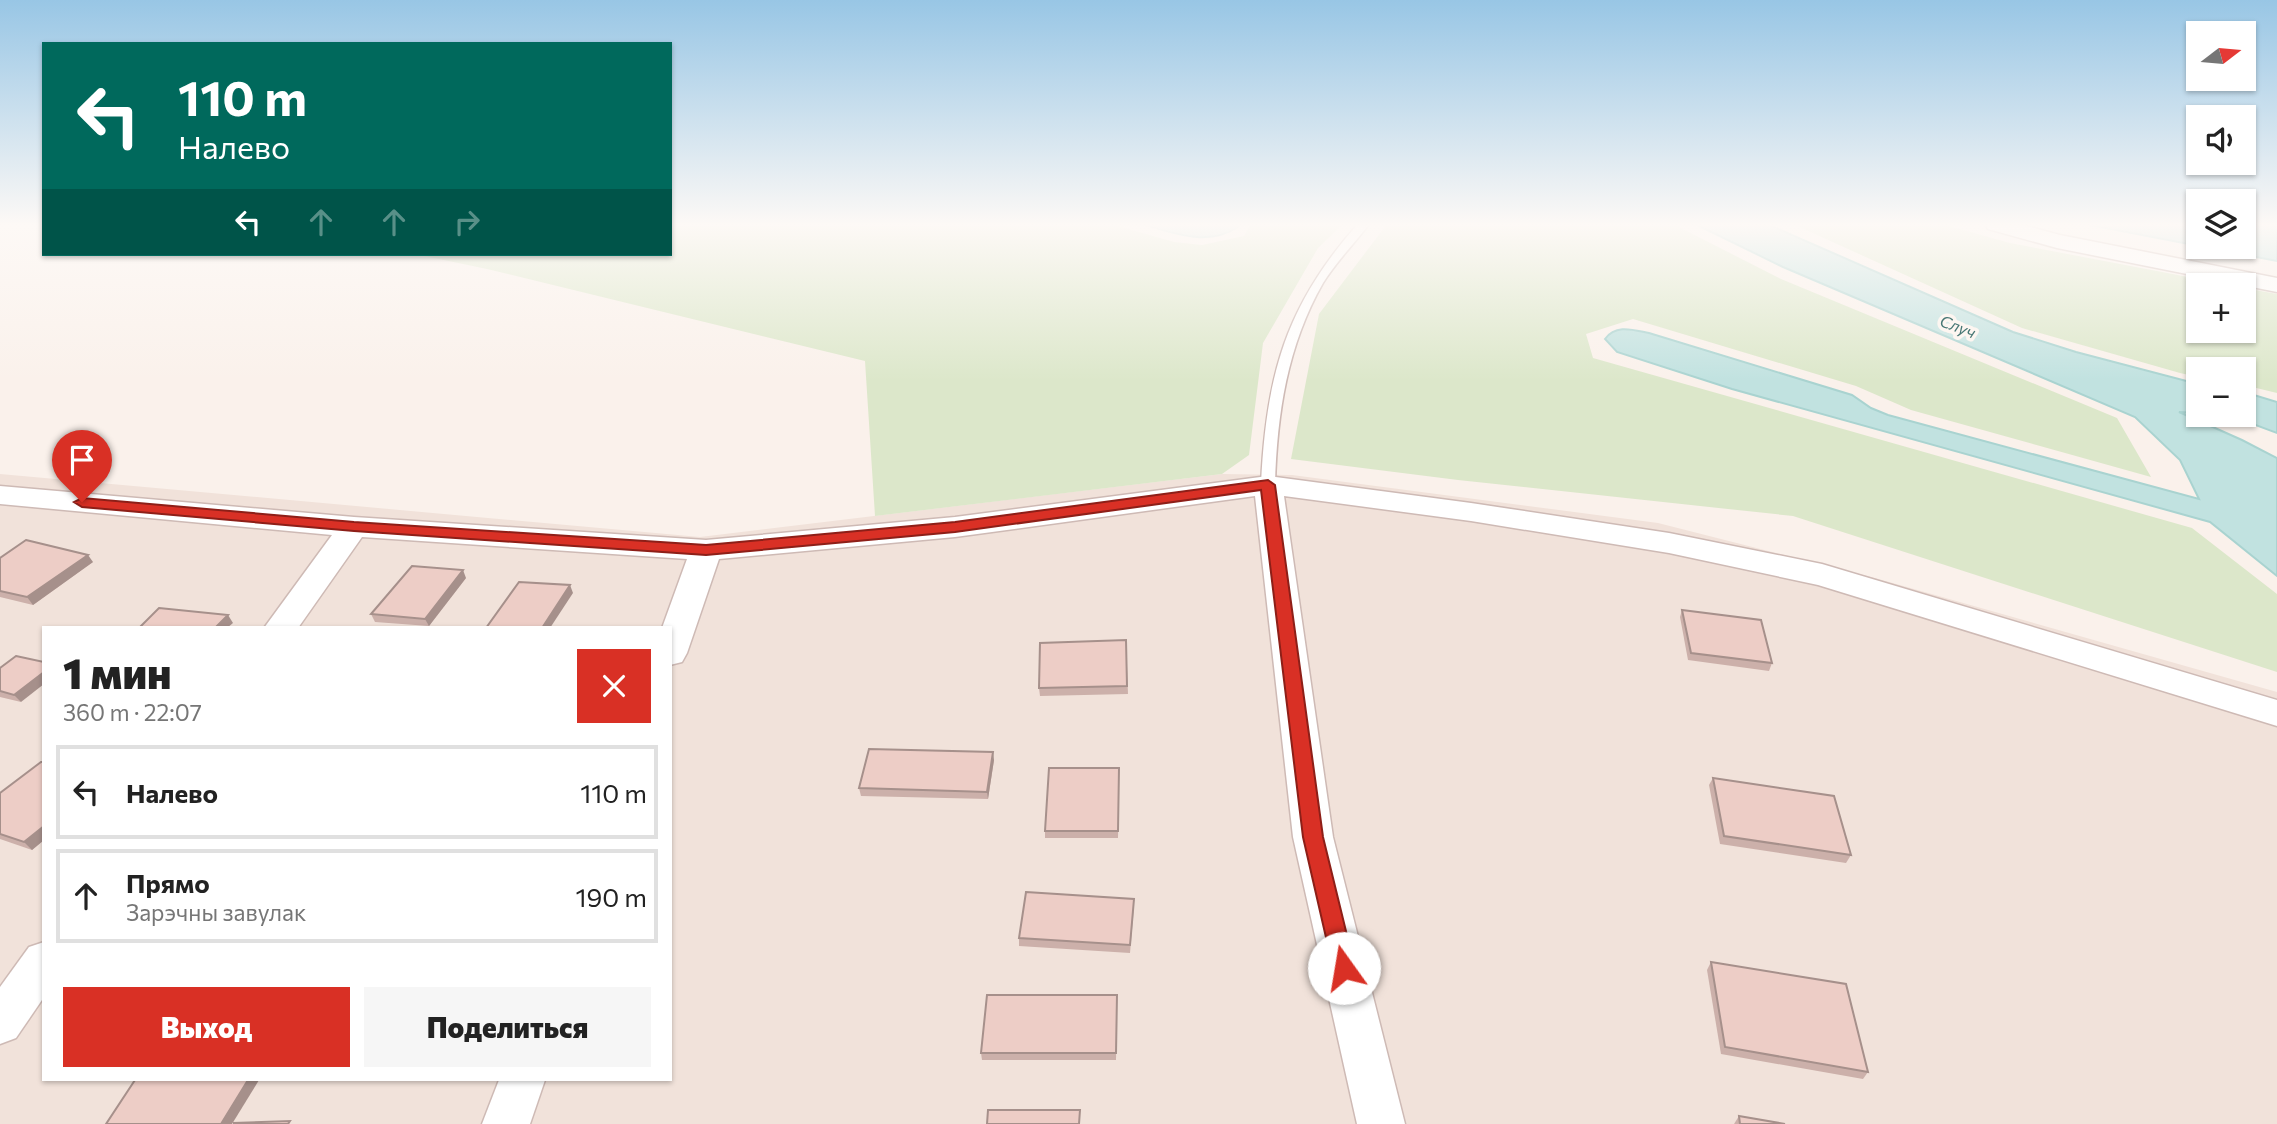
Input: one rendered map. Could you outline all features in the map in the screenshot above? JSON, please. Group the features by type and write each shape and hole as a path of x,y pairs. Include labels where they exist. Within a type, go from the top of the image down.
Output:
{"street":[{"path":"2234,276 2277,285"},
{"path":"1268,485 1313,837 1381,1124"},
{"path":"0,495 354,527 706,550 955,527 1268,485 1471,512 1669,543 1822,575 2277,713"},
{"path":"282,626 354,527"},
{"path":"672,647 706,550"},
{"path":"0,1023 42,964"},
{"path":"506,1124 522,1081"}],"lane":[{"path":"1268,485 1268,438 1282,362 1320,276"}],"shaded area":[{"path":"0,474 700,537 1222,474 1292,475 1658,523 1875,578 2277,692 2277,1124 0,1124"}],"green space":[{"path":"518,276 1302,276 1263,343 1249,455 1222,474 875,516 865,361"},
{"path":"1347,276 1776,276 2117,418 2151,477 1911,410 1856,386 1633,319 1586,334 1593,358 2192,528 2277,594 2277,672 1793,516 1291,459 1319,314"},
{"path":"1908,276 2186,277 2186,343 2256,343 2256,290 2277,294 2277,393 2256,388 2256,357 2186,357 2186,374 2022,328"}],"water":[{"name":"Случ","path":"1805,276 1886,276 2013,332 2076,352 2186,381 2186,412 2179,412 2186,415 2186,427 2213,427 2277,458 2277,576 2210,522 1732,389 1617,352 1605,339 1614,331 1625,329 1649,333 1852,395 1871,408 1888,415 2199,499 2180,460 2135,417"},
{"path":"2256,396 2277,402 2277,433 2256,425"}],"building":[{"path":"26,540 88,555 27,597 0,591 0,558"},
{"path":"412,566 463,570 425,619 371,614"},
{"path":"519,582 570,585 543,626 487,626"},
{"path":"159,608 228,615 217,626 141,626"},
{"path":"1682,610 1761,620 1772,663 1691,653"},
{"path":"1126,640 1127,686 1039,688 1040,643"},
{"path":"16,656 42,662 42,674 14,695 0,691 0,668"},
{"path":"869,749 993,752 987,792 859,788"},
{"path":"42,762 42,828 24,842 0,834 0,793"},
{"path":"1049,768 1119,768 1118,831 1045,831"},
{"path":"1713,778 1834,796 1851,855 1724,836"},
{"path":"1026,892 1134,899 1130,945 1019,938"},
{"path":"1711,962 1846,984 1868,1072 1725,1047"},
{"path":"987,995 1117,995 1116,1053 981,1053"},
{"path":"134,1081 247,1081 221,1124 106,1124"},
{"path":"988,1110 1080,1110 1079,1124 987,1124"},
{"path":"1739,1116 1785,1124 1740,1124"},
{"path":"290,1121 288,1124 234,1124 234,1123"}],"route":[{"path":"82,502 354,527 706,550 955,527 1268,485 1313,837 1344,968"}]}
